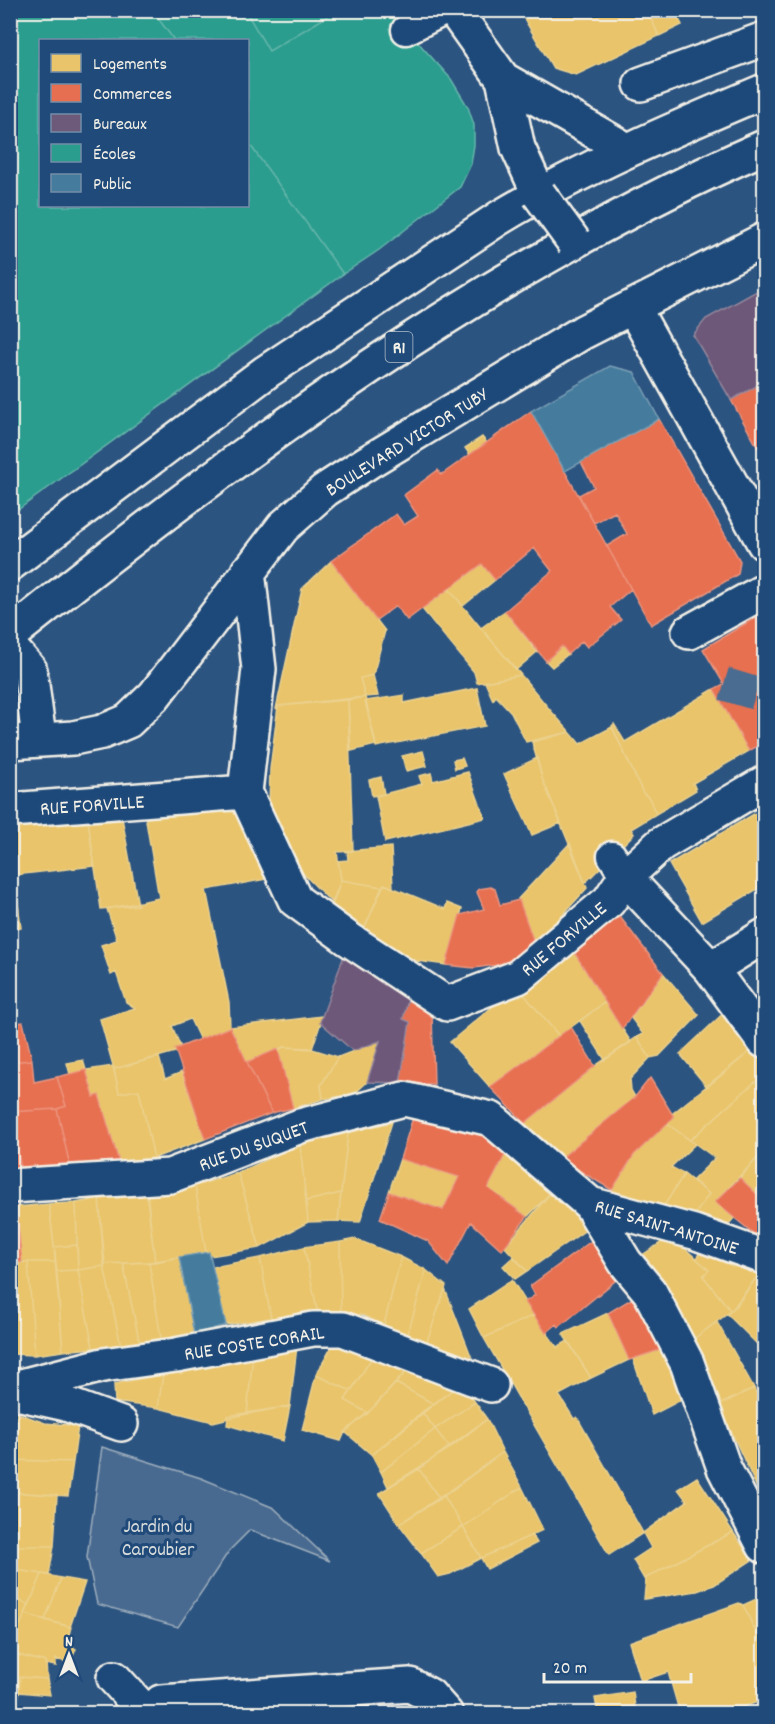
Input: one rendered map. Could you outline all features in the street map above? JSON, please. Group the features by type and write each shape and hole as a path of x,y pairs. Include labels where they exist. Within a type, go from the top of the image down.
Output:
{"main road":[{"path":"454,10 503,79 518,148 539,194 574,242"},
{"path":"641,84 765,39"},
{"path":"503,79 574,122 627,150"},
{"path":"10,564 266,372 395,285 539,194 627,150 765,91"},
{"name":"R1","path":"10,635 146,530 385,355 526,268 765,147"},
{"name":"BOULEVARD VICTOR TUBY","path":"25,740 73,738 102,732 128,721 154,696 283,527 325,490 583,332 765,240"},
{"path":"633,307 765,543"},
{"path":"245,792 259,669 248,571"},
{"path":"689,632 765,591"},
{"path":"10,647 30,670 25,740"},
{"name":"RUE FORVILLE","path":"10,810 245,792 296,900 347,938 447,1004 518,977 609,901 619,866 765,783"},
{"path":"619,866 711,969 765,1041"},
{"path":"711,969 765,936"},
{"name":"RUE DU SUQUET","path":"10,1186 170,1176 300,1126 404,1099 491,1119"},
{"name":"RUE SAINT-ANTOINE","path":"491,1119 590,1204 694,1232 765,1257"},
{"path":"590,1204 625,1262 650,1292 687,1363 724,1468 765,1546"},
{"name":"RUE COSTE CORAIL","path":"10,1390 103,1365 176,1355 313,1329 343,1329 491,1385"},
{"path":"10,1390 66,1404 121,1424"},
{"path":"114,1678 156,1701 408,1675 446,1713"}],"lane":[{"path":"406,30 446,10"}],"green space":[{"name":"Jardin du Caroubier","path":"102,1447 201,1478 274,1508 330,1561 250,1530 229,1551 178,1627 97,1604 87,1557"}],"building: Logements":[{"path":"519,10 647,10 659,36 576,75 553,68"},
{"path":"647,10 674,10 682,25 659,36"},
{"path":"482,437 487,443 470,455 465,448"},
{"path":"331,561 385,631 373,675 360,678 365,697 278,706 276,709 302,589"},
{"path":"482,564 495,580 463,606 449,589"},
{"path":"449,589 521,675 477,683 474,672 422,609"},
{"path":"505,611 537,652 516,670 481,628"},
{"path":"562,646 568,654 552,667 546,661"},
{"path":"373,675 378,696 365,697 360,678"},
{"path":"521,675 570,732 526,742 511,712 496,696 493,700 485,682"},
{"path":"477,688 485,726 376,747 365,701 404,695 404,703"},
{"path":"714,689 749,751 693,783 696,790 656,814 649,798 643,793 612,726 614,724 625,742"},
{"path":"365,697 376,745 351,751 348,700"},
{"path":"348,700 353,851 337,852 341,880 332,903 291,861 269,805 270,769 278,706"},
{"path":"612,727 643,793 649,798 656,814 631,829 634,834 585,883 542,778 532,742 570,732 580,744"},
{"path":"423,751 427,766 406,771 402,756"},
{"path":"462,758 465,766 455,769 453,760"},
{"path":"537,758 542,778 561,823 532,835 504,774"},
{"path":"468,772 485,818 385,842 376,796 422,784 419,776 431,773 433,781"},
{"path":"381,777 384,794 372,796 369,780"},
{"path":"239,807 267,879 206,890 229,1002 230,1027 200,1040 190,1019 172,1026 181,1048 175,1052 114,1069 100,1019 135,1008 126,1002 116,972 111,975 101,945 117,940 107,909 159,898 145,815"},
{"path":"764,808 764,885 702,922 669,864"},
{"path":"122,818 138,905 101,909 88,820"},
{"path":"88,820 94,866 15,875 10,858 10,827"},
{"path":"570,843 587,888 535,945 518,899"},
{"path":"391,847 393,888 384,884 382,887 341,880 338,861 348,860 347,851"},
{"path":"13,864 18,903 10,904 10,865"},
{"path":"341,880 382,887 362,934 330,912"},
{"path":"384,884 445,909 447,903 462,909 446,965 402,959 362,934"},
{"path":"18,903 21,928 10,931 10,904"},
{"path":"574,952 605,1002 559,1036 521,991"},
{"path":"663,973 699,1015 659,1056 650,1058 637,1037 643,1034 631,1018"},
{"path":"521,991 559,1036 490,1087 450,1042 497,1003 500,1004"},
{"path":"764,993 764,1016 753,1000"},
{"path":"605,1002 631,1042 605,1060 580,1021"},
{"path":"728,1009 754,1048 707,1087 680,1054"},
{"path":"323,1016 312,1049 284,1047 247,1062 230,1027"},
{"path":"637,1037 650,1058 630,1079 631,1090 635,1097 560,1159 525,1123 595,1066"},
{"path":"380,1041 367,1082 354,1094 323,1099 321,1085 338,1057"},
{"path":"284,1047 309,1048 338,1057 321,1085 323,1099 293,1108 278,1049"},
{"path":"754,1048 764,1063 764,1074 690,1140 666,1123 674,1117 672,1114"},
{"path":"159,1057 165,1079 182,1072 205,1139 154,1158 139,1090 119,1093 114,1069"},
{"path":"83,1060 86,1070 70,1074 67,1063"},
{"path":"113,1066 119,1093 139,1090 154,1158 119,1162 99,1095 94,1097 86,1070"},
{"path":"764,1074 764,1151 715,1202 734,1218 722,1232 693,1217 709,1194 693,1180 715,1158 690,1140"},
{"path":"392,1122 360,1222 338,1221 348,1133"},
{"path":"666,1123 695,1144 671,1167 684,1174 662,1209 612,1190 634,1155"},
{"path":"348,1133 341,1193 306,1201 300,1144"},
{"path":"300,1144 308,1222 260,1248 238,1173"},
{"path":"509,1147 554,1189 527,1217 488,1188"},
{"path":"761,1154 764,1157 764,1201 740,1178"},
{"path":"400,1159 459,1177 443,1210 389,1192"},
{"path":"238,1173 260,1248 210,1256 206,1252 195,1186"},
{"path":"684,1174 709,1194 693,1217 662,1209"},
{"path":"195,1186 206,1252 155,1262 147,1192"},
{"path":"554,1189 571,1205 587,1229 527,1271 505,1247"},
{"path":"146,1191 155,1262 105,1264 99,1199"},
{"path":"341,1193 338,1221 308,1222 306,1201"},
{"path":"99,1199 104,1266 78,1270 76,1203"},
{"path":"76,1203 77,1245 54,1247 49,1204"},
{"path":"49,1204 56,1262 22,1262 16,1207"},
{"path":"671,1236 709,1270 703,1276 731,1311 688,1343 635,1260"},
{"path":"355,1239 401,1257 384,1325 362,1315 341,1315 340,1242"},
{"path":"340,1242 341,1315 318,1314 304,1247"},
{"path":"77,1245 78,1270 56,1271 54,1247"},
{"path":"705,1246 761,1271 731,1311 703,1276 709,1270 696,1258"},
{"path":"304,1247 318,1314 271,1318 260,1258"},
{"path":"179,1257 194,1334 162,1345 149,1262"},
{"path":"401,1257 426,1270 407,1337 384,1325"},
{"path":"513,1257 527,1271 515,1279 503,1266"},
{"path":"260,1258 271,1318 226,1325 213,1267"},
{"path":"28,1262 35,1355 10,1354 10,1264"},
{"path":"28,1262 56,1262 63,1351 35,1355"},
{"path":"149,1262 162,1345 140,1345 123,1263"},
{"path":"123,1263 140,1345 121,1346 104,1266 105,1264"},
{"path":"104,1266 121,1346 93,1348 78,1270"},
{"path":"78,1270 93,1348 63,1351 56,1271"},
{"path":"426,1270 446,1286 425,1347 407,1337"},
{"path":"761,1271 764,1274 764,1339 758,1345 727,1314 737,1305"},
{"path":"512,1280 534,1315 484,1338 469,1309"},
{"path":"445,1289 475,1366 425,1347"},
{"path":"608,1313 629,1360 591,1378 563,1334"},
{"path":"534,1315 557,1347 568,1341 591,1378 559,1395 574,1419 577,1417 643,1533 609,1555 484,1338"},
{"path":"717,1322 754,1388 719,1405 688,1343"},
{"path":"335,1341 375,1353 351,1391 316,1375"},
{"path":"297,1346 290,1406 247,1414 253,1354"},
{"path":"669,1347 687,1397 652,1415 633,1359"},
{"path":"375,1353 411,1366 368,1413 345,1400"},
{"path":"253,1354 247,1414 213,1422 158,1408 163,1374"},
{"path":"411,1366 455,1388 434,1404 396,1383"},
{"path":"163,1374 158,1408 115,1402 114,1384"},
{"path":"316,1375 351,1391 345,1400 368,1413 345,1432 341,1441 302,1430"},
{"path":"396,1383 434,1404 372,1455 345,1432 375,1406"},
{"path":"462,1383 475,1402 435,1429 422,1412"},
{"path":"754,1388 764,1408 764,1503 719,1405"},
{"path":"475,1402 487,1419 450,1448 435,1429"},
{"path":"290,1406 283,1441 227,1425 228,1416"},
{"path":"422,1412 435,1429 381,1472 372,1455"},
{"path":"17,1413 45,1423 78,1426 73,1462 12,1460 13,1427"},
{"path":"487,1419 503,1452 439,1498 419,1469"},
{"path":"435,1429 450,1448 388,1487 381,1472"},
{"path":"503,1452 522,1487 463,1527 444,1496"},
{"path":"12,1460 73,1462 68,1496 11,1492"},
{"path":"419,1469 439,1498 399,1524 379,1493"},
{"path":"697,1477 733,1532 644,1579 633,1560 651,1548 643,1533 687,1501 678,1489"},
{"path":"522,1487 543,1530 481,1558 463,1527"},
{"path":"11,1492 57,1495 54,1546 10,1546"},
{"path":"444,1496 463,1527 421,1553 399,1524"},
{"path":"463,1527 481,1558 450,1574 438,1577 421,1553"},
{"path":"733,1532 752,1560 714,1585 697,1591 644,1599 646,1578"},
{"path":"532,1535 537,1543 487,1569 481,1558"},
{"path":"10,1546 54,1546 49,1575 10,1569"},
{"path":"10,1569 42,1574 29,1605 10,1596"},
{"path":"42,1574 61,1578 45,1620 25,1614"},
{"path":"61,1578 85,1582 70,1627 45,1620"},
{"path":"10,1596 29,1605 17,1632 10,1629"},
{"path":"763,1596 764,1599 763,1646 743,1605"},
{"path":"739,1603 743,1605 764,1650 764,1712 761,1701 722,1714 680,1714 668,1672 641,1681 629,1642"},
{"path":"25,1614 71,1627 66,1646 76,1649 70,1663 56,1659 56,1666 10,1653 10,1629 17,1632"},
{"path":"10,1653 46,1662 47,1679 20,1677 19,1692 10,1692"},
{"path":"20,1677 47,1679 50,1695 19,1692"},
{"path":"10,1692 19,1692 17,1714 10,1714"},
{"path":"633,1692 636,1714 598,1714 595,1698"}],"building: Commerces":[{"path":"764,382 764,450 761,453 731,400"},
{"path":"531,411 631,589 610,607 621,620 587,647 582,641 568,654 562,646 546,661 505,611 552,571 534,548 495,580 482,564 407,620 396,606 376,620 331,561 396,514 404,525 418,516 404,495 438,470 441,475"},
{"path":"659,419 740,561 738,574 651,625 607,546 627,534 615,512 594,523 579,495 594,487 581,462"},
{"path":"758,616 764,619 764,742 749,751 714,689 724,684 703,649"},
{"path":"491,887 495,889 500,905 519,900 535,945 517,959 496,965 474,968 446,965 460,915 484,909 477,892 479,889"},
{"path":"617,913 663,973 622,1029 574,952"},
{"path":"409,996 432,1013 434,1084 400,1083 410,1022 403,1019"},
{"path":"23,1022 32,1060 10,1062 10,1024"},
{"path":"230,1027 272,1113 205,1139 175,1049"},
{"path":"571,1027 595,1066 525,1123 490,1087"},
{"path":"278,1049 293,1108 272,1113 247,1062"},
{"path":"32,1060 34,1082 57,1077 66,1106 57,1109 10,1112 10,1062"},
{"path":"86,1070 94,1097 99,1095 119,1162 70,1166 57,1109 66,1106 57,1077"},
{"path":"650,1078 674,1117 634,1155 612,1190 560,1159 635,1097"},
{"path":"57,1109 70,1166 21,1168 10,1112"},
{"path":"415,1111 482,1131 509,1147 488,1188 527,1217 502,1250 471,1222 448,1266 428,1241 380,1219 389,1192 443,1210 459,1177 400,1159"},
{"path":"10,1119 21,1168 10,1169"},
{"path":"740,1178 764,1201 764,1242 715,1202"},
{"path":"10,1207 16,1207 22,1262 10,1264"},
{"path":"594,1239 621,1276 559,1327 557,1324 546,1333 525,1302 535,1295 530,1286"},
{"path":"636,1296 669,1347 629,1360 608,1313"},
{"path":"764,1339 764,1356 758,1345"}],"building: Bureaux":[{"path":"764,287 764,382 731,400 693,335 706,319"},
{"path":"346,950 385,983 409,996 403,1019 410,1022 400,1083 367,1082 380,1041 353,1051 320,1022"}],"building: Écoles":[{"path":"10,10 152,10 173,39 39,39 39,207 249,207 249,143 343,274 19,509 10,498"},
{"path":"152,10 245,10 269,51 338,10 389,10 451,79 468,107 474,125 471,164 460,187 379,250 343,274 249,143 249,39 173,39"},
{"path":"245,10 338,10 269,51"}],"building: Public":[{"path":"610,366 634,372 659,419 565,471 531,411"},
{"path":"209,1252 226,1325 194,1334 179,1257"}],"tunnel":[{"path":"724,684 764,696"}]}
